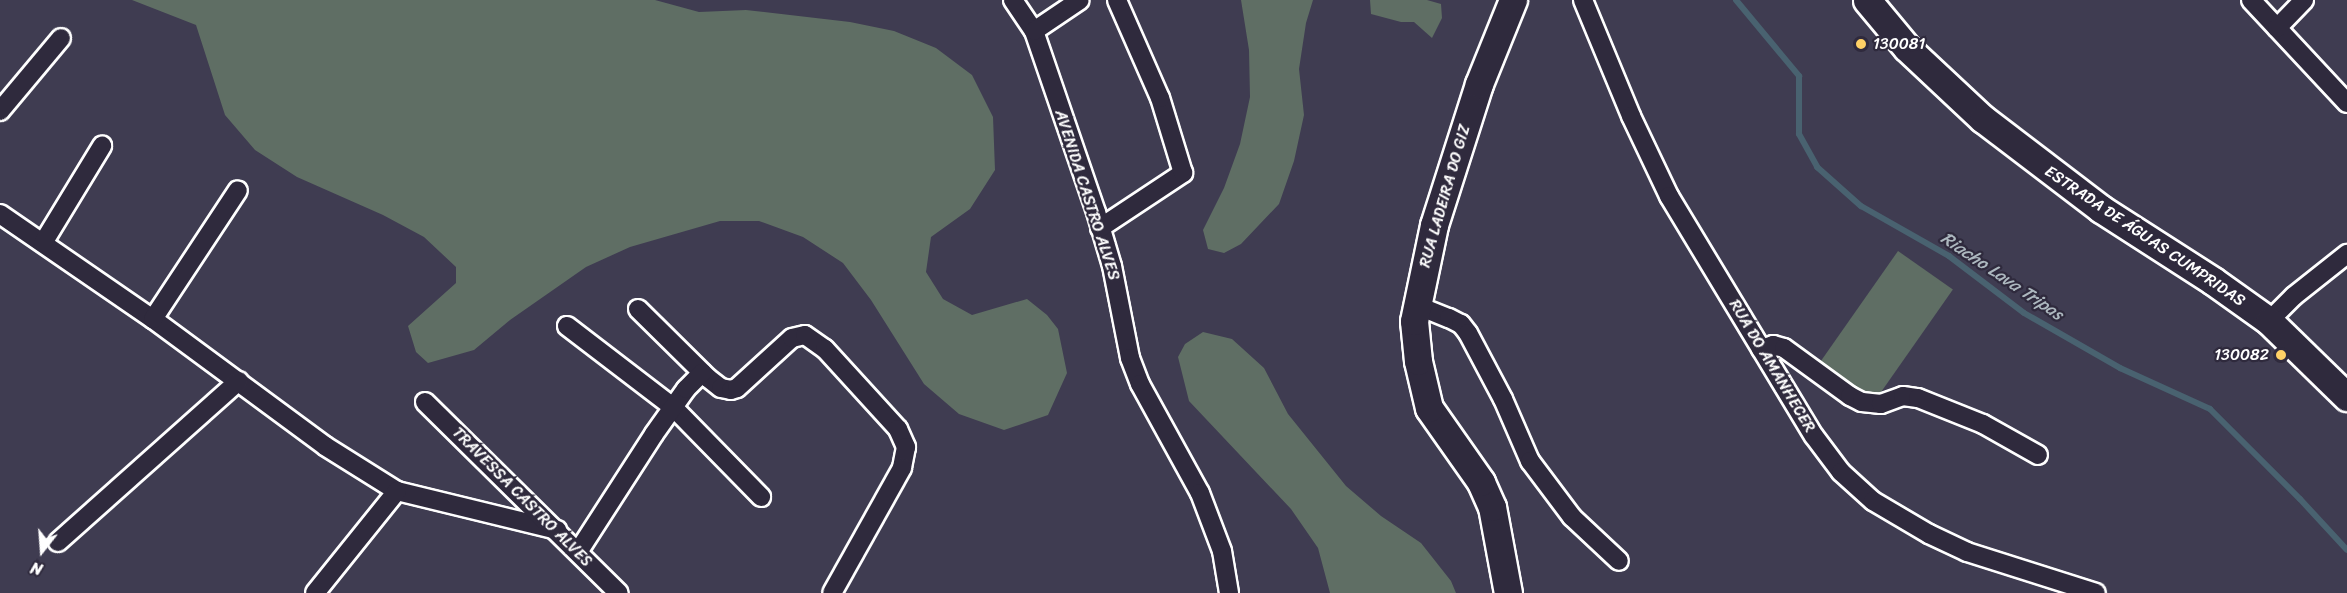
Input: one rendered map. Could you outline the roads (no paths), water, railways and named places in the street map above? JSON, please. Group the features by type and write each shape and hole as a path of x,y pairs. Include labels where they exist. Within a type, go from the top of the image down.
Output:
{"street":[{"name":"AVENIDA CASTRO ALVES","path":"1013,0 1034,31 1100,228 1112,266 1130,358 1140,384 1200,493 1222,551 1229,593"},
{"path":"1034,31 1080,0"},
{"path":"1100,228 1183,173 1160,98 1117,0"},
{"name":"RUA LADEIRA DO GIZ","path":"1508,593 1492,507 1471,466 1429,408 1414,338 1416,305 1434,225 1464,129 1513,0"},
{"name":"RUA DO AMANHECER","path":"1583,0 1631,116 1669,196 1814,436 1841,472 1873,501 1967,552 2096,593"},
{"name":"ESTRADA DE ÁGUAS CUMPRIDAS","path":"1867,0 1906,48 2031,158 2130,229 2212,281 2269,321 2347,397"},
{"path":"2251,0 2347,104"},
{"path":"2277,28 2304,0"},
{"path":"0,111 61,38"},
{"path":"43,243 102,146"},
{"path":"153,319 238,190"},
{"path":"0,214 153,319 325,446 397,491 557,530"},
{"path":"2269,321 2294,296 2347,254"},
{"path":"1416,305 1461,324 1503,399 1530,461 1572,517 1620,561"},
{"path":"638,309 702,373 722,388 737,388 792,339 805,335 833,358 903,438 906,454 902,468 832,593"},
{"path":"567,326 673,407 761,497"},
{"path":"1761,349 1773,345 1784,348 1850,396 1862,402 1881,404 1903,396 1918,398 1983,424 2038,455"},
{"path":"578,552 673,407 702,373"},
{"path":"58,542 238,381"},
{"name":"TRAVESSA CASTRO ALVES","path":"425,402 619,593"},
{"path":"315,593 397,491"}],"waterway":[{"name":"Riacho Lava Tripas","path":"1736,0 1799,76 1799,134 1817,167 1861,206 1949,256 2024,313 2120,368 2210,409 2300,499 2347,550"}],"place":[{"name":"130081","path":"1861,44"},
{"name":"130082","path":"2281,355"}]}
